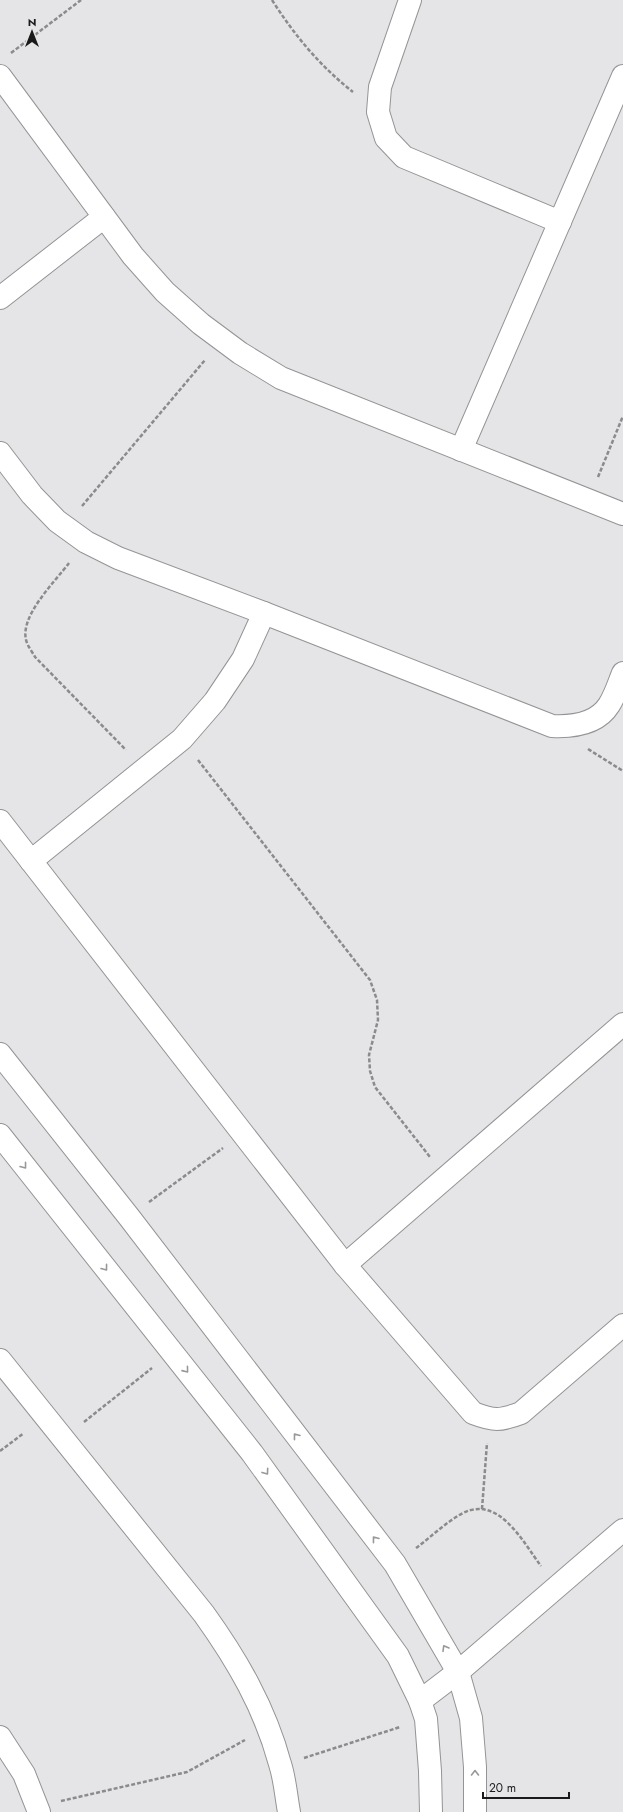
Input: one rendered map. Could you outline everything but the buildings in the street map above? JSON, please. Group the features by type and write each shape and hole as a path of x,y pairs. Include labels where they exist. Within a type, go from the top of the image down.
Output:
{"street":[{"path":"410,0 380,87 378,112 386,138 404,157 560,222"},
{"path":"3,66 104,217 133,256 165,292 201,324 222,340 281,378 623,514"},
{"path":"461,450 623,76"},
{"path":"0,298 104,217"},
{"path":"0,453 32,495 64,527 86,542 118,558 264,613 552,726 568,727 584,724 597,717 609,706 623,673"},
{"path":"31,861 182,739 215,701 243,659 264,613"},
{"path":"0,821 345,1265 461,1401 474,1413 489,1419 505,1419 521,1413 623,1325"},
{"path":"345,1265 623,1024"},
{"path":"0,1054 129,1217 395,1564 458,1672 471,1718 475,1767 475,1812"},
{"path":"0,1135 252,1453 398,1656 423,1710 430,1771 431,1812"},
{"path":"0,1360 204,1614 230,1649 251,1687 268,1727 281,1765 289,1812"},
{"path":"423,1710 458,1672 623,1530"},
{"path":"0,1737 24,1774 38,1809"}],"path":[{"path":"3,66 81,0"},
{"path":"272,0 291,30 331,75 378,112"},
{"path":"64,527 222,340"},
{"path":"588,500 623,416"},
{"path":"86,542 32,610 25,626 27,642 35,657 145,769"},
{"path":"182,739 370,980 377,1000 378,1020 369,1055 370,1071 375,1087 446,1177"},
{"path":"129,1217 242,1134"},
{"path":"63,1438 172,1352"},
{"path":"0,1451 45,1416"},
{"path":"482,1509 489,1419"},
{"path":"395,1564 461,1514 471,1510 482,1509 494,1512 504,1519 557,1586"},
{"path":"281,1765 423,1710"},
{"path":"38,1809 187,1772 268,1727"}]}
